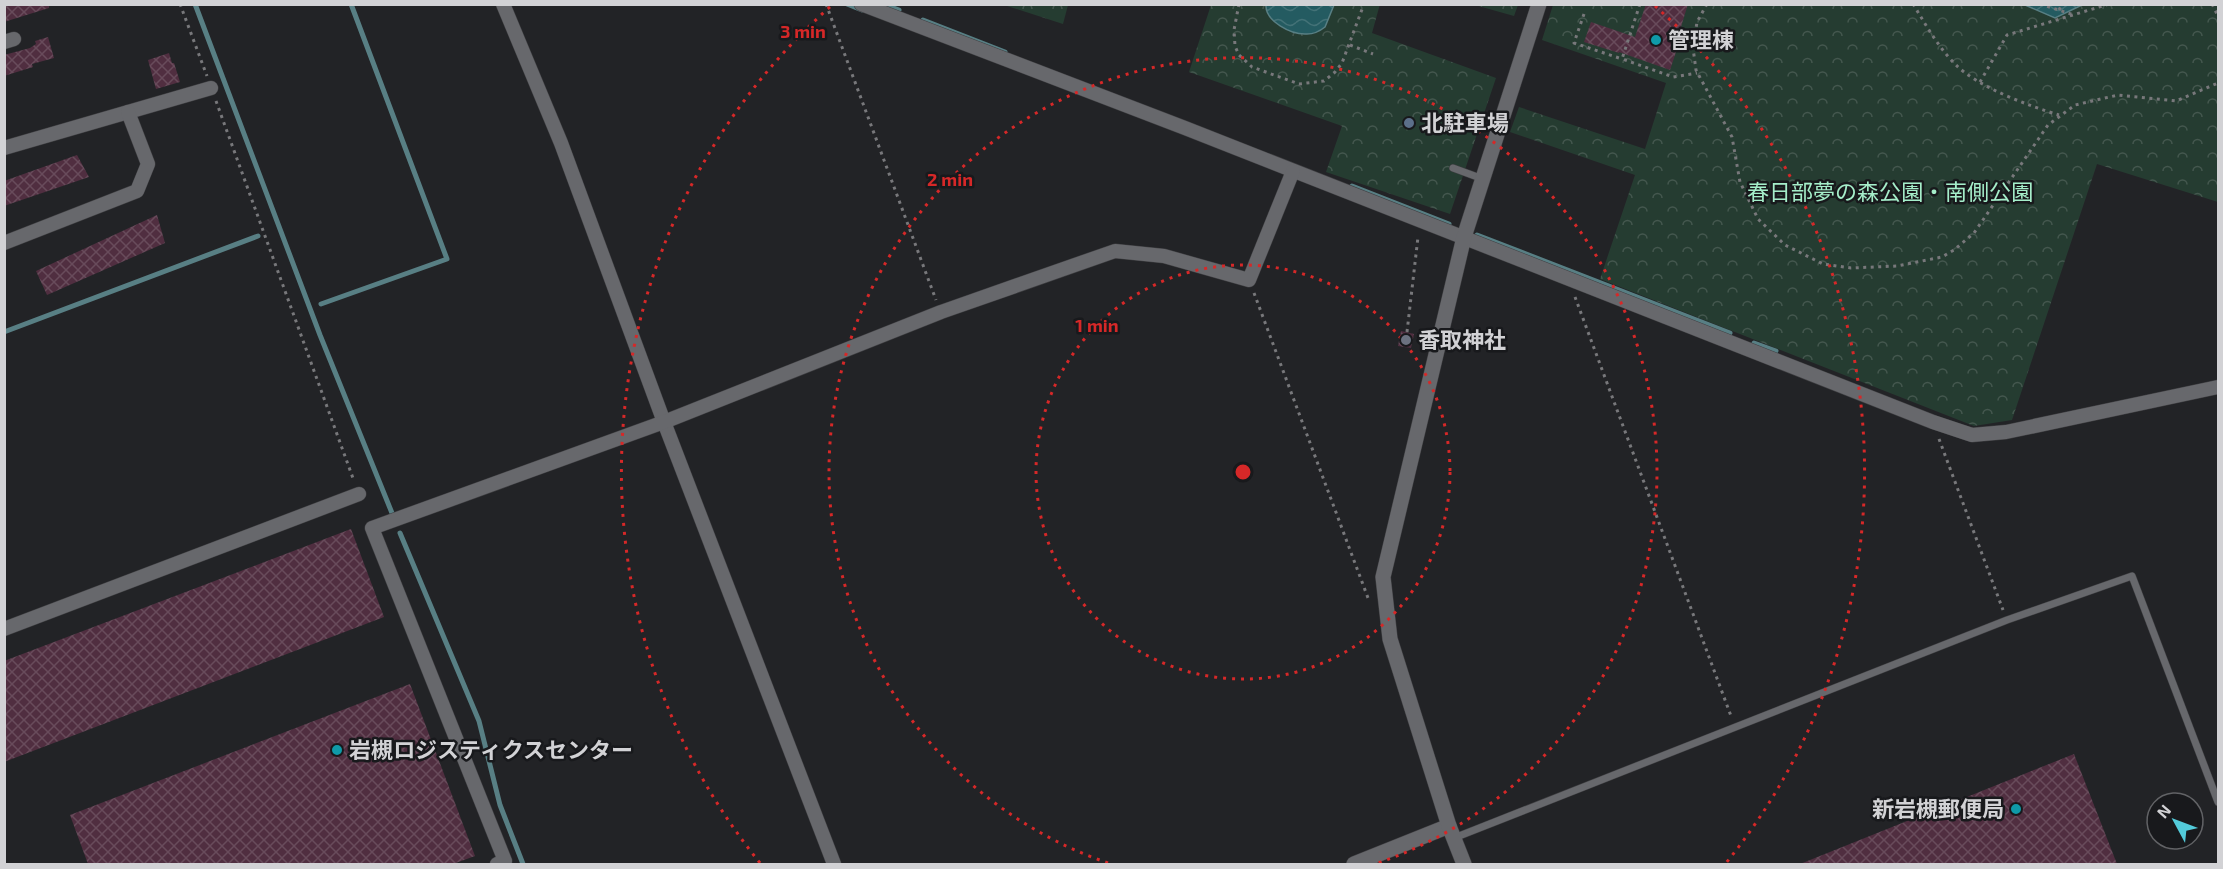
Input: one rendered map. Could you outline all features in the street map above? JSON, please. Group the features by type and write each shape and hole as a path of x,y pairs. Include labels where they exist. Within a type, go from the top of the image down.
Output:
{"street":[{"path":"503,4 561,143 664,422 834,864"},
{"path":"861,4 1566,276 1933,422 1972,435 2006,432 2218,387"},
{"path":"1464,864 1451,832 1390,639 1383,577 1464,237 1539,4"},
{"path":"4,148 211,88"},
{"path":"4,243 137,191 148,164 128,112"},
{"path":"497,864 505,861 372,528 664,422 941,312 1115,251 1164,256 1249,280 1293,171"},
{"path":"4,629 359,494"},
{"path":"1354,864 1451,832"}],"lane":[{"path":"1453,168 1483,179"},
{"path":"1451,832 1735,728 2007,620 2132,576 2218,802"}],"path":[{"path":"180,4 359,494"},
{"path":"826,4 941,312"},
{"path":"1239,4 1234,30 1235,46 1239,55 1252,68 1299,84 1324,81 1335,72 1350,45 1364,4"},
{"path":"1622,59 1640,4"},
{"path":"1707,4 1697,22 1693,48 1697,73 1732,137 1740,182 1758,219 1785,245 1822,264 1851,268 1897,266 1942,257 1954,250 1978,227 2048,125 2059,115 2075,105 2118,95 2176,101 2218,83"},
{"path":"1913,4 1934,39 1955,64 1980,82 2059,115"},
{"path":"2040,4 2076,15"},
{"path":"2060,10 2062,4"},
{"path":"2212,4 2218,16"},
{"path":"1980,82 2007,35 2109,5"},
{"path":"1584,14 1574,43 1673,77 1697,73"},
{"path":"1350,45 1373,54"},
{"path":"1407,332 1420,220"},
{"path":"1566,276 1735,728"},
{"path":"1249,280 1375,615 1388,619"},
{"path":"1933,422 2007,620"}],"green space":[{"path":"1380,4 1372,33 1496,78 1450,214 1326,172 1342,126 1189,72 1211,5"},
{"path":"1004,5 1068,5 1063,24"},
{"path":"1475,5 1518,5 1514,16"},
{"name":"春日部夢の森公園・南側公園","path":"1553,5 2218,5 2218,202 2097,164 2012,420 1974,426 1600,279 1635,175 1510,132 1519,107 1645,149 1666,83 1542,40"}],"water":[{"path":"1266,4 1334,5 1325,27 1316,32 1301,34 1280,26 1274,21 1267,11"},
{"path":"2025,4 2082,5 2055,18"}],"building":[{"path":"4,4 49,4 49,8 4,22"},
{"name":"管理棟","path":"1646,4 1688,4 1670,70 1584,42 1591,22 1635,37"},
{"path":"48,37 54,58 32,64 33,67 4,76 4,55 30,48 36,44 35,41"},
{"path":"169,53 180,82 156,89 148,60"},
{"path":"77,155 89,177 4,206 4,181"},
{"path":"157,215 165,243 47,295 36,271"},
{"name":"香取神社","path":"1401,331 1414,334 1411,348 1398,346"},
{"path":"351,529 384,617 4,762 4,661"},
{"name":"岩槻ロジスティクスセンター","path":"410,684 475,856 453,864 88,864 70,815"},
{"name":"新岩槻郵便局","path":"2074,754 2117,864 1800,864"}],"waterway":[{"path":"195,4 320,335 394,518"},
{"path":"321,304 447,259 351,4"},
{"path":"847,4 862,10"},
{"path":"883,4 899,10"},
{"path":"923,20 1005,52"},
{"path":"1352,186 1449,224"},
{"path":"1477,235 1730,333"},
{"path":"4,332 258,236"},
{"path":"1754,343 1776,351"},
{"path":"400,533 479,721 500,805 523,864"}],"place":[{"name":"管理棟","path":"1656,40"},
{"name":"北駐車場","path":"1409,123"},
{"name":"香取神社","path":"1406,340"},
{"name":"岩槻ロジスティクスセンター","path":"337,750"},
{"name":"新岩槻郵便局","path":"2016,809"}]}
